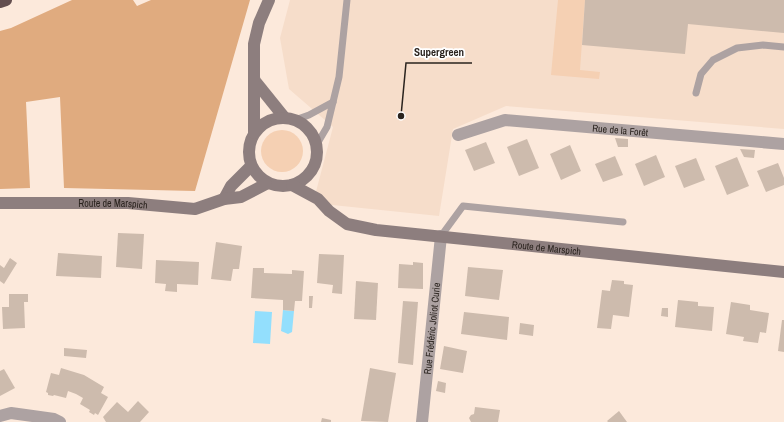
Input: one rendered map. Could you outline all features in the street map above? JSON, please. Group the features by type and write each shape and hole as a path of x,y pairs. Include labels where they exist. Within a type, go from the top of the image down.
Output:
{"highway":[{"path":"0,2 6,0"}],"main road":[{"path":"254,133 254,44 259,23 269,0"},
{"path":"255,81 289,118 305,125 317,144 315,166 301,182 282,187 266,184 256,174 251,166 248,154 249,143 254,133 262,124 272,119 289,118"},
{"path":"224,199 232,186 251,166"},
{"path":"308,175 318,199"},
{"name":"Route de Marspich","path":"0,204 128,203 195,209 224,199 241,198 266,184"},
{"path":"292,185 318,199"},
{"name":"Route de Marspich","path":"318,199 329,211 347,224 376,230 784,272"}],"street":[{"name":"Rue de la Forêt","path":"458,135 505,120 784,144"},
{"name":"Rue Frédéric Joliot Curie","path":"422,422 441,236"},
{"path":"0,416 11,413 54,419 60,422"}],"lane":[{"path":"317,144 327,126 342,60 347,0"},
{"path":"696,92 701,74 713,60 738,48 763,45 784,47"},
{"path":"289,118 309,116 333,102"},
{"path":"441,236 463,206 623,222"}],"shaded area":[{"path":"72,0 133,0 137,6 151,0 250,0 195,191 64,188 60,97 26,102 30,188 0,189 0,31 11,28"},
{"path":"290,0 784,0 784,129 506,106 453,129 439,216 313,203 333,127 289,89 280,38"},
{"path":"558,0 585,0 580,70 600,72 599,79 551,75"},
{"path":"278,130 286,130 294,133 300,139 303,151 300,163 294,169 286,172 278,172 270,169 264,163 261,155 261,147 264,139 270,133"}],"water":[{"path":"283,310 294,311 292,332 288,334 281,331"},
{"path":"255,311 272,312 270,344 253,343"}],"building":[{"path":"585,0 784,0 784,33 688,24 685,54 582,45"},
{"path":"615,138 628,139 628,147 618,147"},
{"path":"527,139 539,168 519,176 507,147"},
{"path":"486,142 495,163 474,171 465,150"},
{"path":"570,145 581,171 561,180 550,154"},
{"path":"740,149 755,150 754,158 744,157"},
{"path":"656,155 665,177 644,186 635,164"},
{"path":"615,156 623,175 603,182 595,164"},
{"path":"737,157 749,186 727,195 715,166"},
{"path":"696,158 705,180 684,188 675,166"},
{"path":"778,163 784,178 784,185 766,192 757,171"},
{"path":"118,233 144,234 142,269 116,267"},
{"path":"216,242 242,246 239,269 233,269 231,281 211,279"},
{"path":"58,253 102,256 101,278 56,276"},
{"path":"319,254 344,255 342,294 332,293 333,285 317,283"},
{"path":"10,258 17,263 4,284 0,281 0,265 4,268"},
{"path":"156,260 199,262 198,285 177,284 177,292 165,291 166,284 155,283"},
{"path":"413,262 423,263 423,289 398,288 399,264 413,265"},
{"path":"468,267 503,270 499,300 465,296"},
{"path":"253,268 264,268 264,273 292,274 292,270 304,271 302,301 295,301 294,311 283,310 283,300 251,298"},
{"path":"612,280 624,281 624,284 633,285 629,317 613,315 611,329 597,328 602,290 610,291"},
{"path":"356,281 378,283 376,320 354,319"},
{"path":"9,294 28,294 28,302 24,302 25,328 3,329 2,307 9,307"},
{"path":"309,296 313,296 312,308 309,308"},
{"path":"678,300 698,302 698,306 714,307 712,331 675,327"},
{"path":"403,301 418,302 413,365 398,363"},
{"path":"731,302 750,305 750,310 769,313 766,333 760,332 758,343 743,341 744,337 726,334"},
{"path":"662,308 668,308 668,317 661,316"},
{"path":"464,312 509,317 507,340 461,334"},
{"path":"782,320 784,320 784,352 778,351"},
{"path":"520,323 534,325 533,336 519,334"},
{"path":"444,346 467,351 463,373 440,369"},
{"path":"64,348 87,350 86,358 64,356"},
{"path":"61,368 84,375 104,387 101,393 108,397 98,415 95,413 94,415 89,412 90,410 80,404 83,398 76,394 68,391 66,398 48,395 46,392 51,373 59,375"},
{"path":"370,368 396,373 388,422 361,421"},
{"path":"4,369 15,388 0,396 0,371"},
{"path":"438,381 446,383 445,393 436,391"},
{"path":"138,401 149,412 140,422 106,422 103,417 117,402 128,412"},
{"path":"475,407 500,410 498,422 471,422 469,418 474,414"},
{"path":"619,411 627,422 607,421"},
{"path":"322,418 331,420 331,422 321,422"}],"place":[{"name":"Supergreen","path":"401,116"}]}
